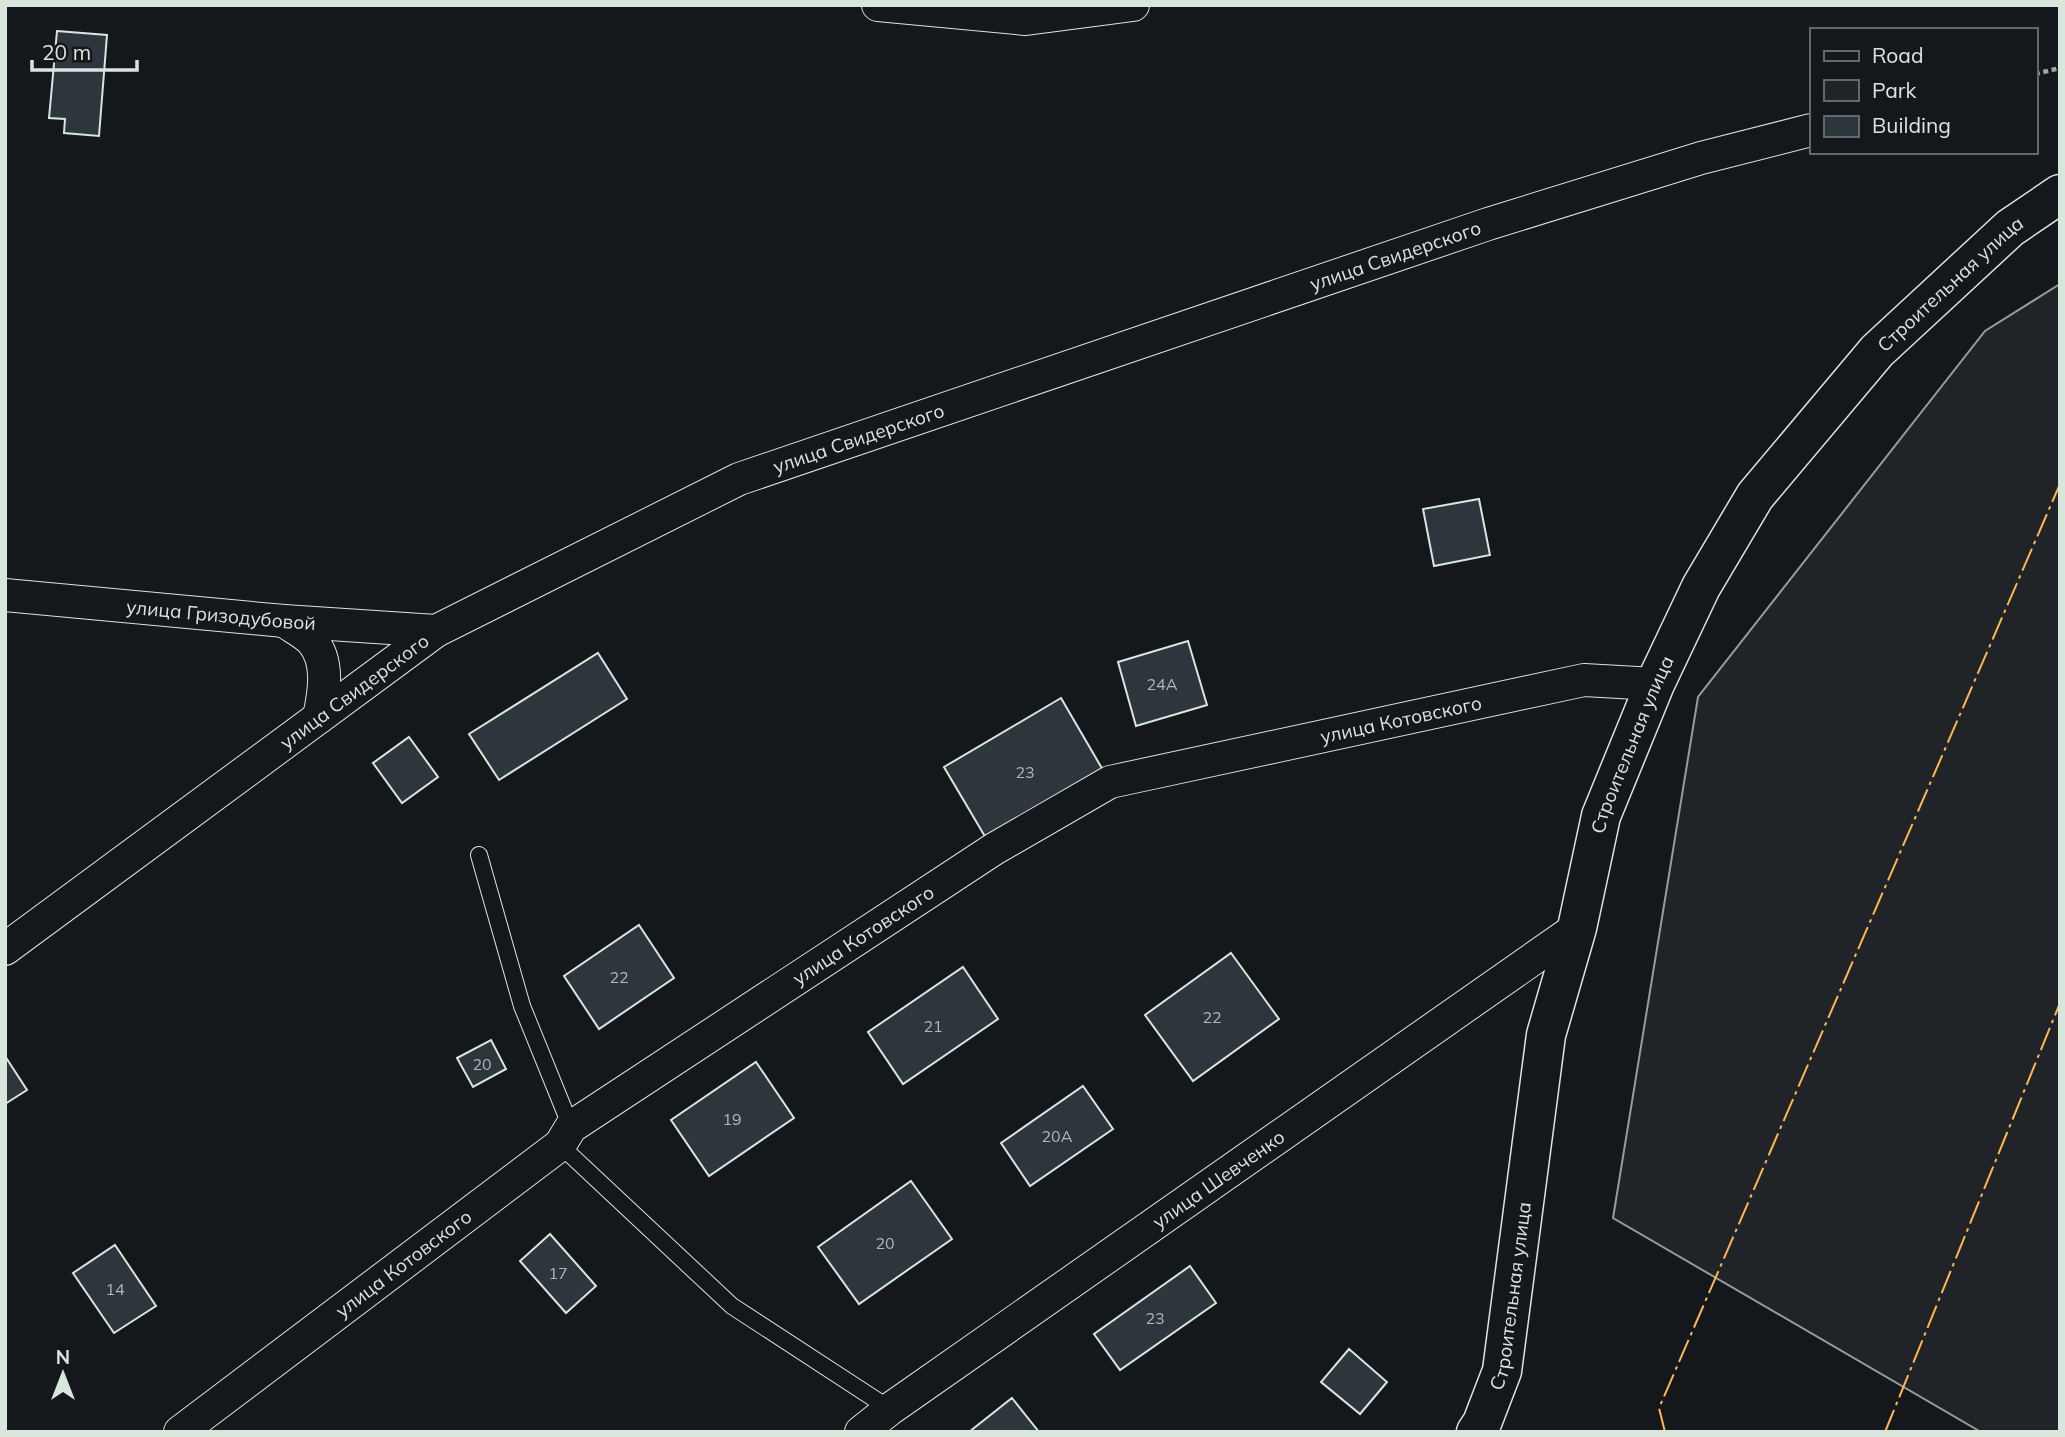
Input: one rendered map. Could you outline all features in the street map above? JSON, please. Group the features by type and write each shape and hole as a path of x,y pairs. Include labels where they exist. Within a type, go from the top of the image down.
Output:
{"main road":[{"name":"Строительная улица","path":"1476,1432 1502,1371 1546,1035 1577,928 1601,816 1655,684 1701,587 1763,486 1877,351 2010,228 2060,194"}],"street":[{"path":"878,5 1026,19 1133,5"},
{"name":"улица Свидерского","path":"5,948 436,631 740,479 1488,224 1701,158 1810,130"},
{"name":"улица Гризодубовой","path":"5,595 284,621 436,631"},
{"path":"284,621 312,641 321,660 325,689 319,718"},
{"name":"улица Котовского","path":"180,1432 566,1136 994,849 1110,782 1584,680 1655,684"},
{"name":"улица Шевченко","path":"861,1432 890,1409 1577,928"}],"lane":[{"path":"479,855 522,1006 566,1136 732,1306 890,1409"}],"path":[{"path":"2037,74 2060,68"}],"green space":[{"path":"2060,284 2060,1432 1981,1432 1613,1218 1698,697 1985,331"}],"building":[{"path":"57,31 107,35 99,136 64,133 65,119 49,118"},
{"path":"1479,499 1490,555 1434,566 1423,509"},
{"path":"1188,641 1207,705 1136,726 1118,662"},
{"path":"598,653 627,699 499,780 469,734"},
{"path":"1061,698 1107,777 990,845 944,767"},
{"path":"409,737 438,777 402,803 373,763"},
{"path":"639,925 674,978 599,1029 564,976"},
{"path":"1231,953 1279,1019 1193,1081 1145,1015"},
{"path":"963,967 998,1019 903,1084 868,1032"},
{"path":"491,1040 506,1069 473,1087 457,1058"},
{"path":"5,1056 27,1090 5,1104"},
{"path":"756,1062 794,1118 709,1176 671,1120"},
{"path":"1083,1086 1113,1129 1030,1186 1001,1143"},
{"path":"911,1181 952,1239 859,1304 818,1247"},
{"path":"550,1234 596,1286 566,1313 520,1261"},
{"path":"115,1245 156,1306 114,1333 73,1273"},
{"path":"1190,1266 1216,1303 1120,1370 1094,1334"},
{"path":"1349,1349 1387,1382 1360,1414 1321,1382"},
{"path":"1012,1398 1039,1432 969,1432"}],"power":[{"path":"1665,1432 1659,1408 2060,484"},
{"path":"1885,1432 2060,1003"}]}
